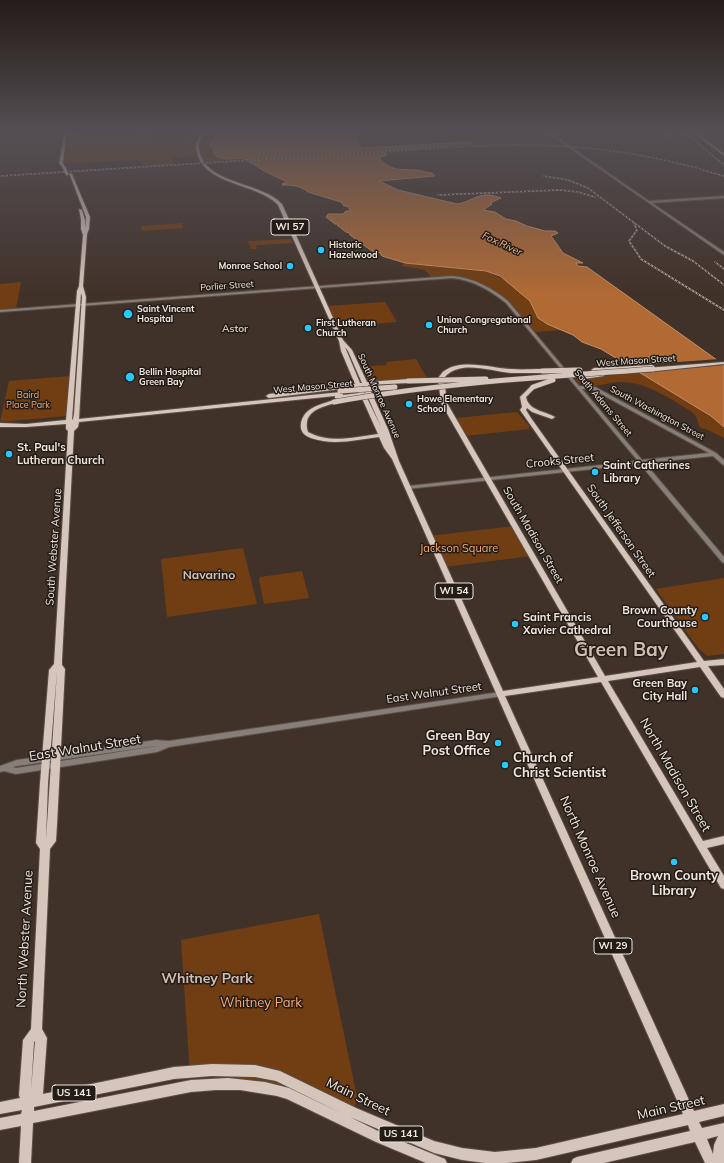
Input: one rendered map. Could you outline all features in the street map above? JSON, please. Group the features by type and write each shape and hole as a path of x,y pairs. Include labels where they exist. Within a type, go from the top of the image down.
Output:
{"main road":[{"name":"South Webster Avenue","path":"71,431 75,427 76,419 81,305 79,291 81,286 84,234 82,229 83,219 72,185"},
{"name":"South Monroe Avenue","path":"242,185 270,196 280,204 341,341 343,351 358,386 387,448 396,461 409,488 500,694"},
{"name":"South Webster Avenue","path":"56,761 61,669 58,665 71,431 69,429 69,420 81,305"},
{"name":"South Monroe Avenue","path":"341,341 350,350 388,434 396,461"},
{"name":"West Mason Street","path":"490,380 724,360"},
{"name":"West Mason Street","path":"0,425 69,420 341,392 724,363"},
{"name":"South Madison Street","path":"594,370 521,371 464,367 452,369 441,378 444,403 603,679"},
{"path":"552,417 534,411 523,400 525,393 532,387 556,380 652,369"},
{"path":"226,404 289,393 408,381 490,380"},
{"path":"388,434 331,440 318,439 305,432 303,424 305,416 310,411 319,406 334,402 373,394 490,380"},
{"path":"226,404 369,394"},
{"path":"321,398 348,398 366,402"},
{"name":"South Jefferson Street","path":"523,400 525,408 523,410 724,695"},
{"name":"East Walnut Street","path":"702,664 724,657"},
{"name":"East Walnut Street","path":"500,694 724,662"},
{"name":"South Webster Avenue","path":"45,763 53,670 58,665"},
{"name":"North Madison Street","path":"603,679 724,885"},
{"name":"North Monroe Avenue","path":"500,694 711,1163"},
{"name":"North Webster Avenue","path":"25,1163 28,1102 37,1093 41,1038 36,1031 46,848 51,841 56,761"},
{"name":"North Webster Avenue","path":"45,763 41,843 46,848"},
{"path":"701,845 724,840"},
{"name":"Main Street","path":"0,1108 174,1074 212,1070 255,1071 276,1075 359,1115 434,1148 462,1154 495,1158 536,1154 724,1110"},
{"name":"US 141","path":"0,1124 191,1086 215,1083 244,1084 274,1089 289,1094 380,1138 441,1163"},
{"path":"577,1163 724,1129"},
{"path":"719,1163 720,1145 724,1137"}],"street":[{"path":"624,185 724,254"},
{"path":"648,202 724,197"},
{"name":"Porlier Street","path":"0,311 454,277"},
{"name":"South Adams Street","path":"454,277 463,278 486,288 507,302 724,561"},
{"name":"South Washington Street","path":"579,387 593,388 714,454 724,463"},
{"name":"Crooks Street","path":"409,488 714,454"},
{"name":"East Walnut Street","path":"2,769 16,770 56,761 157,749 169,744 500,694"}],"green space":[{"path":"182,223 183,228 142,231 141,226"},
{"path":"291,239 293,243 256,245 257,249 251,249 248,241"},
{"path":"405,263 486,271 503,270 492,274 496,275 518,290 527,298 540,320 562,330 535,332 509,301 494,291 461,277 431,277 425,270 401,266"},
{"path":"21,282 16,309 0,310 0,284"},
{"path":"385,302 397,322 335,327 326,306"},
{"path":"416,359 428,380 368,382 366,381 359,367 387,365 386,362"},
{"path":"640,372 711,416 724,427 724,438 706,429 700,428 696,416 692,412 649,388 622,382 591,386 580,383 575,379"},
{"name":"Baird Place Park","path":"71,376 67,416 0,422 9,381"},
{"path":"517,412 529,426 529,429 465,436 456,418"},
{"name":"Jackson Square","path":"514,526 532,556 443,567 429,536"},
{"path":"243,548 257,604 167,617 161,559"},
{"path":"302,571 309,598 264,604 259,579 260,577"},
{"path":"724,578 724,654 707,656 698,648 656,589"},
{"name":"Whitney Park","path":"319,914 357,1097 354,1110 347,1119 272,1085 232,1077 190,1076 181,940"}],"water":[{"name":"Fox River","path":"293,185 388,185 398,190 457,204 484,195 501,198 490,203 492,204 483,210 495,212 506,219 516,221 527,226 545,231 555,231 558,233 551,236 563,253 583,263 576,263 578,266 587,267 724,365 724,427 711,416 601,349 582,342 573,335 547,324 538,318 530,301 500,276 486,271 405,263 382,256 380,253 372,251 350,235 350,233 346,232 337,225 338,224 335,224 326,217 328,214 343,214 346,211 351,211 347,206 344,206 341,202 308,192"}],"pier":[{"path":"719,359 724,362 724,365 635,373 625,366"}],"railway":[{"path":"581,185 588,188 665,246 693,261 724,285"},
{"path":"438,195 560,190 578,192 595,197"},
{"path":"634,224 637,230 629,241 641,259 724,310"},
{"path":"715,262 724,269"}],"place":[{"name":"Historic Hazelwood","path":"321,250"},
{"name":"Monroe School","path":"290,266"},
{"name":"Saint Vincent Hospital","path":"128,314"},
{"name":"Union Congregational Church","path":"429,325"},
{"name":"First Lutheran Church","path":"308,328"},
{"name":"Bellin Hospital Green Bay","path":"130,377"},
{"name":"Howe Elementary School","path":"409,404"},
{"name":"St. Paul's Lutheran Church","path":"9,454"},
{"name":"Saint Catherines Library","path":"595,472"},
{"name":"Brown County Courthouse","path":"705,617"},
{"name":"Saint Francis Xavier Cathedral","path":"515,624"},
{"name":"Green Bay City Hall","path":"695,690"},
{"name":"Green Bay Post Office","path":"498,743"},
{"name":"Church of Christ Scientist","path":"505,765"},
{"name":"Brown County Library","path":"674,862"}],"district":[{"name":"Astor","path":"235,329"},
{"name":"Navarino","path":"209,575"},
{"name":"Green Bay","path":"621,650"},
{"name":"Whitney Park","path":"207,979"}]}
